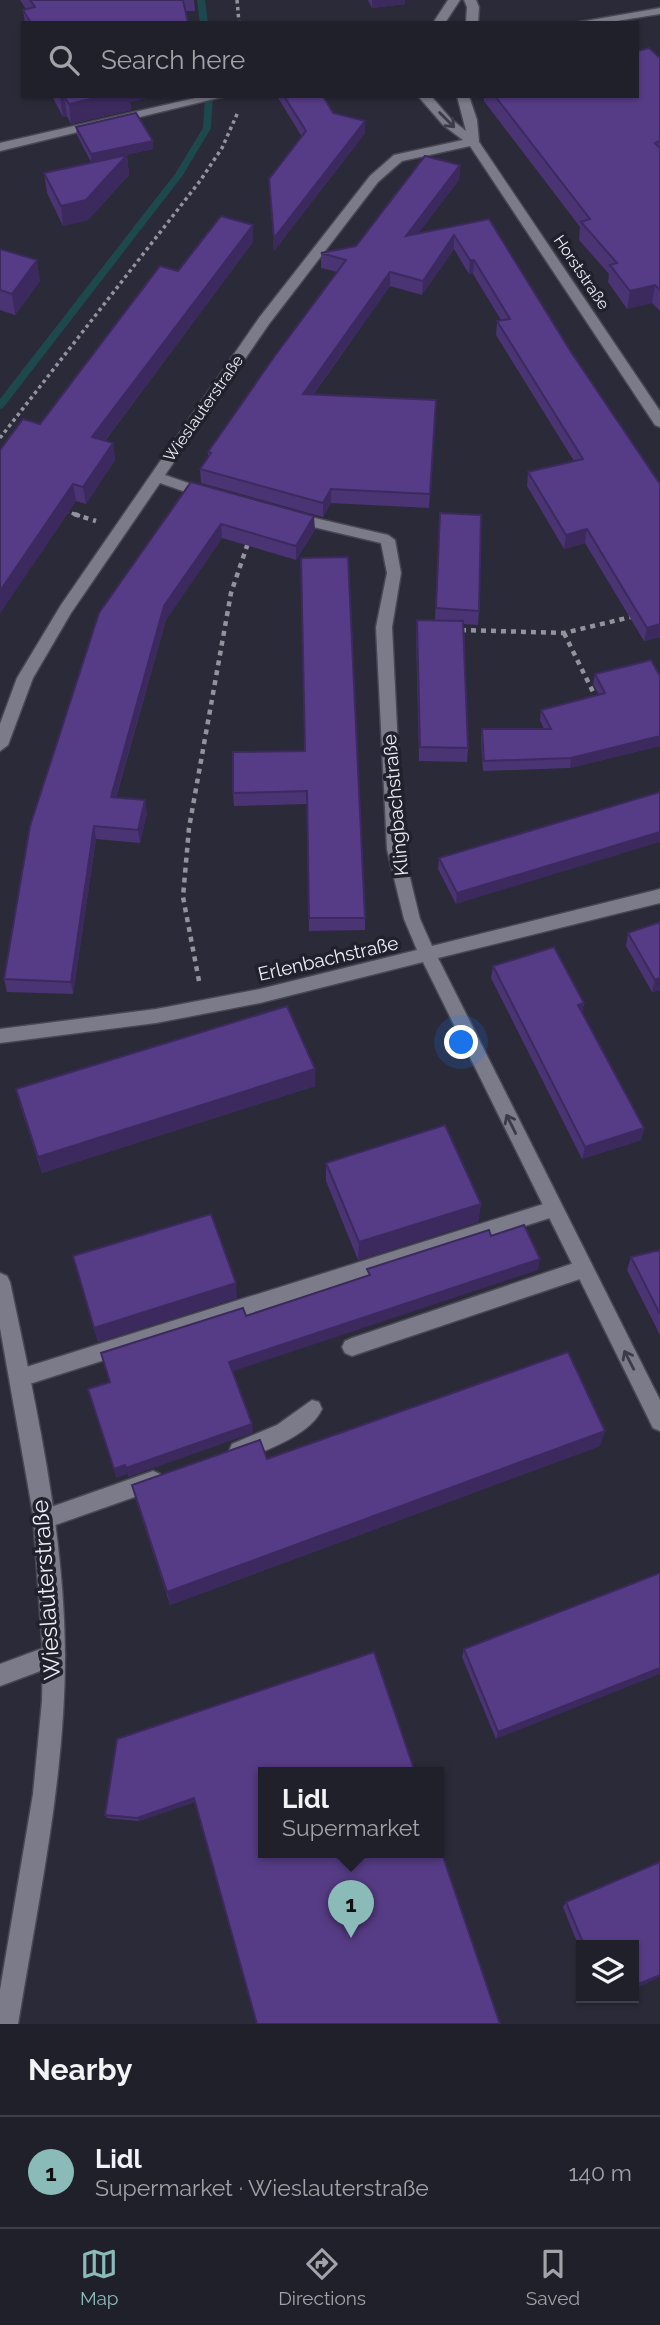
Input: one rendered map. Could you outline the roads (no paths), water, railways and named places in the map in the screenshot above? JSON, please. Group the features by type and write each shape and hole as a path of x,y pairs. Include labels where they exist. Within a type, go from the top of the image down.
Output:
{"street":[{"path":"440,21 454,0"},
{"path":"470,0 473,7 472,21"},
{"path":"593,21 660,11"},
{"path":"0,147 212,98"},
{"name":"Horststraße","path":"426,98 447,121 473,142 660,422"},
{"name":"Horststraße","path":"464,98 471,120 473,142"},
{"name":"Wieslauterstraße","path":"0,745 15,702 45,642 264,321 389,162 416,152 473,142"},
{"path":"156,477 220,498"},
{"name":"Klingbachstraße","path":"262,510 388,540 394,556 394,573 384,627 395,849 412,919 660,1422"},
{"name":"Erlenbachstraße","path":"0,1037 205,1007 428,956 660,896"},
{"path":"20,1378 553,1209"},
{"path":"352,1347 583,1269"},
{"name":"Wieslauterstraße","path":"0,1282 20,1378 44,1519 54,1655 53,1701 42,1814 6,2024"},
{"path":"214,1460 284,1432 312,1409"},
{"path":"44,1519 174,1474"},
{"path":"0,1675 54,1655"}],"waterway":[{"path":"201,0 204,21"},
{"path":"0,406 179,175 207,128 209,98"}],"place":[{"name":"Lidl","path":"351,1938"}]}
